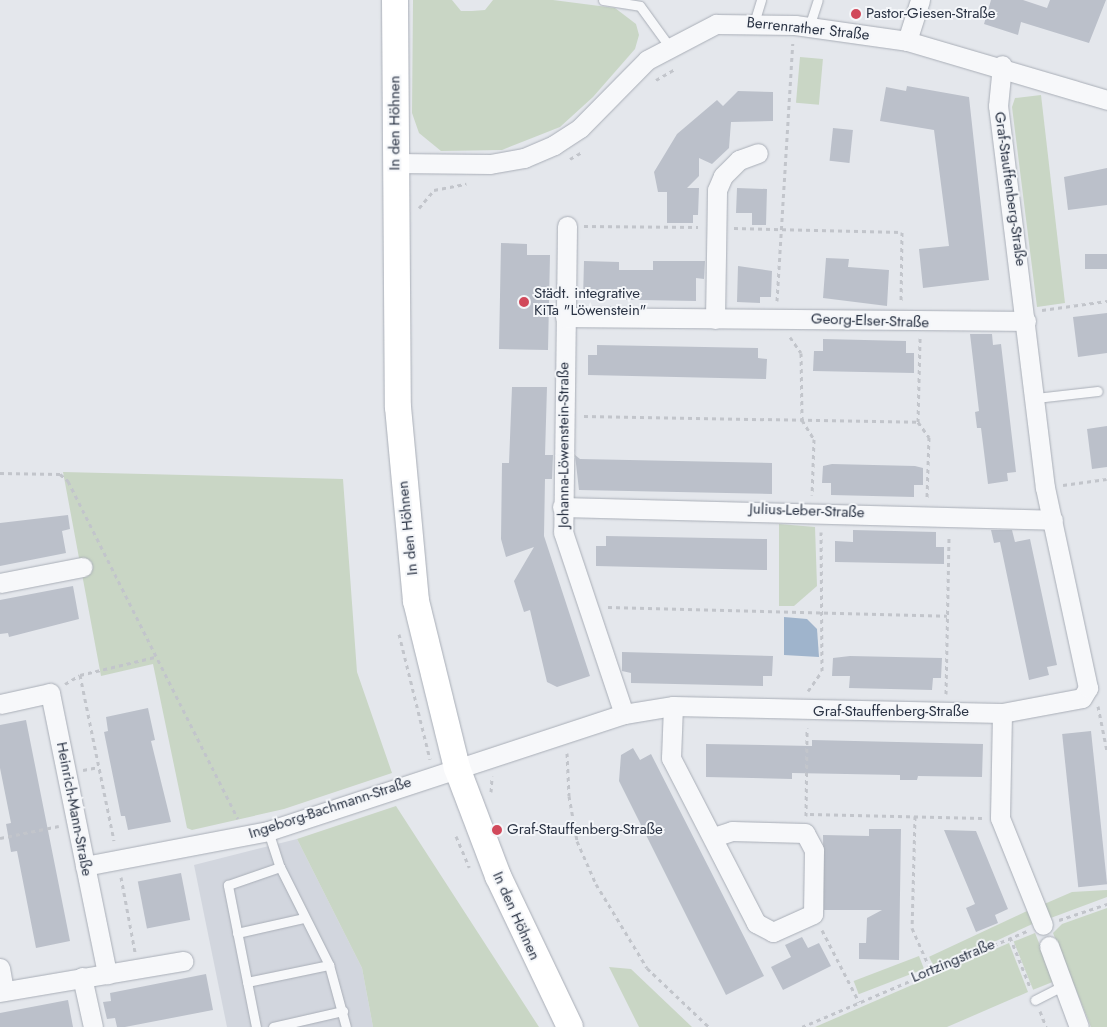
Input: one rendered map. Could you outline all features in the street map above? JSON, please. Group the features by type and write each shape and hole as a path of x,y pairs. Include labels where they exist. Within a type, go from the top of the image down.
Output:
{"street":[{"name":"In den Höhnen","path":"395,0 398,407 408,533 426,652 457,768 498,876 570,1027"},
{"path":"908,41 920,0"},
{"name":"Berrenrather Straße","path":"395,163 490,164 524,158 554,146 580,128 647,60 669,46 716,24 754,22 802,26 908,41 1002,66 1107,100"},
{"name":"Graf-Stauffenberg-Straße","path":"457,768 624,714 674,706 805,712 1002,713 1064,703 1082,698 1088,688 1045,488 1026,316 998,106 1002,66"},
{"path":"715,319 717,190 723,176 740,160 758,153"},
{"name":"Johanna-Löwenstein-Straße","path":"567,226 563,416 563,532 624,714"},
{"name":"Georg-Elser-Straße","path":"565,317 776,318 921,324 1026,316"},
{"name":"Julius-Leber-Straße","path":"562,507 816,511 1052,520"},
{"path":"0,583 82,567"},
{"path":"0,704 50,693"},
{"name":"Heinrich-Mann-Straße","path":"50,693 107,974"},
{"path":"674,706 671,758 756,923 772,932 813,914 814,850 805,833 732,831 713,837"},
{"path":"1002,713 1000,818 1043,925"},
{"name":"Ingeborg-Bachmann-Straße","path":"85,866 268,831 457,768"},
{"path":"1049,946 1079,1027"},
{"path":"0,968 2,991 183,961"},
{"path":"82,977 93,1027"}],"lane":[{"path":"603,0 640,6 669,46"},
{"path":"754,22 761,0"},
{"path":"802,26 818,0"},
{"path":"1036,398 1098,391"},
{"path":"268,831 280,867 329,965 346,1027"},
{"path":"256,1027 228,885 280,867"},
{"path":"237,933 304,918"},
{"path":"247,982 329,965"},
{"path":"1035,1000 1065,985"},
{"path":"273,1027 343,1011"}],"path":[{"path":"802,26 776,318 801,353 802,420 814,439 822,612 822,671 802,698 805,712 805,833"},
{"path":"567,226 902,232 900,323"},
{"path":"1026,316 1107,301"},
{"path":"921,324 918,422 929,437 927,516"},
{"path":"563,416 918,422"},
{"path":"0,473 60,474 68,480 155,657 247,836"},
{"path":"1045,488 1107,478"},
{"path":"946,713 948,517"},
{"path":"588,606 947,616"},
{"path":"50,693 80,675 155,657"},
{"path":"80,675 118,859 138,968"},
{"path":"1088,688 1098,708 1107,751"},
{"path":"567,734 569,796 577,841 596,884 647,968 709,1027"},
{"path":"806,814 1000,818"},
{"path":"915,816 912,928 931,971"},
{"path":"0,838 77,822"},
{"name":"Lortzingstraße","path":"802,1027 1010,937 1107,904"},
{"path":"813,914 859,1002"},
{"path":"1010,937 1046,1027"}],"shaded area":[{"path":"297,839 362,968 373,1027 227,1027 194,865"}],"green space":[{"path":"413,0 452,0 461,11 485,10 493,0 553,0 615,8 636,24 639,35 635,49 593,97 560,127 502,150 441,151 419,133 412,113"},
{"path":"800,57 823,59 819,105 796,103"},
{"path":"1041,95 1065,303 1037,307 1012,107 1015,98"},
{"path":"63,472 343,479 357,672 392,773 284,809 192,830 187,828 153,664 101,676"},
{"path":"779,524 815,527 817,586 794,606 779,606"},
{"path":"396,806 539,1027 373,1027 362,968 297,839"},
{"path":"1107,890 1107,897 1048,919 1042,905 1072,892"},
{"path":"1107,908 1107,1027 1091,1027 1053,933 1062,924"},
{"path":"1027,911 1033,924 935,969 929,957"},
{"path":"1035,933 1054,981 1033,990 1014,942"},
{"path":"1009,943 1028,992 947,1027 815,1027"},
{"path":"919,956 924,969 859,994 854,981"},
{"path":"609,967 631,969 692,1027 639,1027"}],"water":[{"path":"784,617 807,619 817,629 819,657 784,655"}],"building":[{"path":"991,0 1023,0 1047,8 1050,0 1106,0 1089,43 1021,22 1018,35 984,24"},
{"path":"907,86 969,97 989,280 923,288 919,249 949,246 934,130 880,121 886,87 906,91"},
{"path":"738,91 773,92 773,121 731,122 729,148 712,164 699,158 699,176 687,188 699,188 698,215 693,215 693,223 667,223 667,192 658,192 654,172 677,134 717,100 723,106"},
{"path":"833,128 853,130 849,163 830,161"},
{"path":"1107,168 1107,205 1068,210 1064,177"},
{"path":"737,188 767,189 766,225 752,225 752,213 736,213"},
{"name":"Städt. integrative KiTa \"Löwenstein\"","path":"501,243 527,244 527,255 550,255 548,350 499,349"},
{"path":"1085,254 1107,254 1107,269 1085,269"},
{"path":"826,258 849,259 848,267 889,270 887,306 823,298"},
{"path":"584,261 619,262 619,270 653,270 653,261 705,261 704,279 696,278 696,301 583,299"},
{"path":"738,266 772,271 771,297 760,297 760,303 737,302"},
{"path":"1107,313 1107,353 1078,357 1073,317"},
{"path":"970,334 992,334 993,345 1001,344 1016,472 1007,473 1008,481 988,484 981,428 977,428 975,412 979,411"},
{"path":"823,339 906,341 906,353 914,353 914,373 813,371 814,351 823,351"},
{"path":"597,345 758,348 758,358 767,359 766,379 588,375 588,355 597,355"},
{"path":"512,387 547,387 545,455 553,455 552,479 545,479 544,536 590,676 557,687 547,682 530,610 524,612 514,581 534,547 506,557 501,539 502,463 509,463"},
{"path":"1107,426 1107,467 1092,469 1087,429"},
{"path":"575,455 580,459 772,463 772,494 579,490"},
{"path":"832,464 915,466 923,468 923,485 914,485 914,497 831,495 831,483 822,483 823,466"},
{"path":"68,515 70,529 62,531 66,553 0,566 0,523"},
{"path":"853,530 936,532 936,547 944,547 944,564 835,562 835,541 853,542"},
{"path":"991,530 1012,530 1015,542 1030,539 1057,665 1047,667 1049,675 1029,680 1000,542 994,543"},
{"path":"606,536 767,539 767,570 596,566 596,546 606,546"},
{"path":"73,586 79,619 9,637 8,633 0,634 0,600"},
{"path":"622,652 773,656 772,676 763,676 763,686 631,683 631,673 622,671"},
{"path":"850,656 942,658 941,678 933,678 932,690 849,688 850,676 832,676 833,658"},
{"path":"148,708 155,740 151,741 171,822 128,830 125,816 121,816 104,732 108,731 106,717"},
{"path":"26,720 70,941 36,948 17,851 11,852 6,824 11,823 0,768 0,725"},
{"path":"1091,731 1107,884 1078,887 1062,734"},
{"path":"812,740 983,744 982,777 918,776 917,780 900,780 900,775 792,773 792,779 706,777 706,744 812,746"},
{"path":"633,748 640,760 651,754 764,976 726,995 619,781 621,755"},
{"path":"869,829 901,829 899,960 859,959 859,943 866,943 867,918 882,910 824,910 823,835 869,836"},
{"path":"944,830 976,831 1008,909 995,915 998,923 976,932 966,908 975,904"},
{"path":"181,873 190,920 147,929 138,881"},
{"path":"802,937 808,948 819,943 831,966 783,990 771,967 791,957 785,945"},
{"path":"206,974 213,1010 125,1027 117,1027 115,1018 107,1019 103,1002 111,1001 110,993"},
{"path":"68,1000 73,1027 0,1027 0,1013"}],"place":[{"name":"Pastor-Giesen-Straße","path":"856,14"},
{"name":"Städt. integrative KiTa \"Löwenstein\"","path":"524,302"},
{"name":"Graf-Stauffenberg-Straße","path":"497,830"}]}
